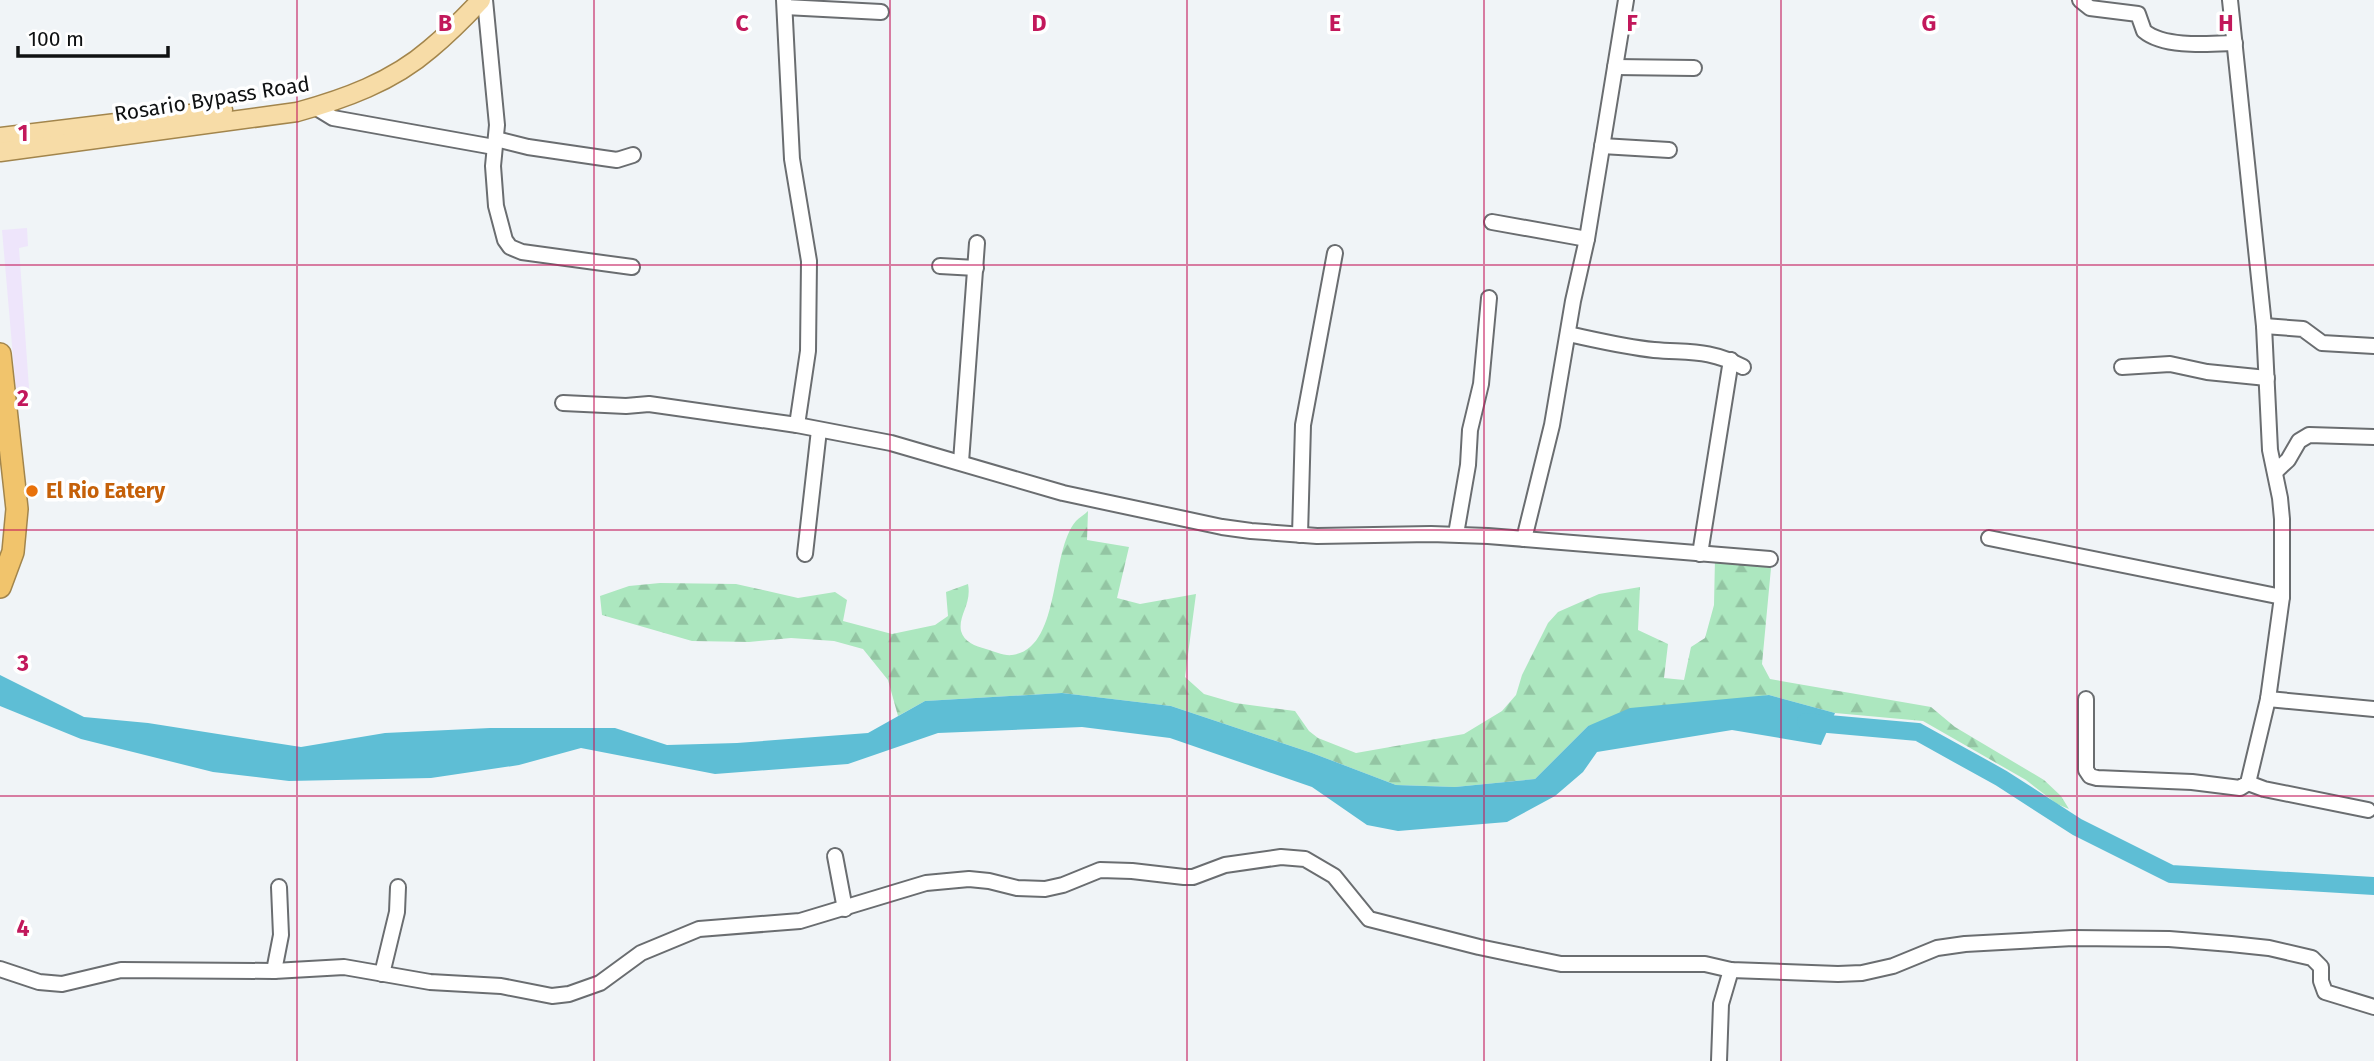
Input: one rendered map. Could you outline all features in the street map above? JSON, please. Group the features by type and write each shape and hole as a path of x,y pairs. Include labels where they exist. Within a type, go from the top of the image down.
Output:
{"highway":[{"path":"0,354 17,509 13,552 0,587"}],"main road":[{"name":"Rosario Bypass Road","path":"0,136 296,102 330,93 394,64 444,24 467,0"},
{"name":"Rosario Bypass Road","path":"0,152 297,112 315,107 369,88 402,69 428,51 483,0"}],"street":[{"path":"483,0 498,125 493,185 501,231 510,247 522,252 632,267"},
{"path":"1524,539 1552,425 1573,302 1587,239 1626,0"},
{"path":"2080,0 2090,8 2138,14 2144,31 2161,40 2197,44 2235,43"},
{"path":"2086,699 2086,770 2090,776 2192,782 2240,788 2248,783 2268,699 2282,597 2282,519 2270,450 2264,326 2231,0"},
{"path":"797,425 808,351 809,271 792,159 784,3 881,12"},
{"path":"1615,66 1694,68"},
{"path":"315,107 332,118 495,143 610,159 633,155"},
{"path":"1602,146 1669,150"},
{"path":"1492,222 1587,239"},
{"path":"961,462 977,243"},
{"path":"1300,535 1303,425 1335,253"},
{"path":"940,266 976,268"},
{"path":"1456,534 1468,465 1470,430 1481,384 1489,298"},
{"path":"2264,326 2303,328 2322,343 2374,346"},
{"path":"1568,334 1644,348 1712,353 1737,363 1700,554"},
{"path":"2122,367 2170,364 2207,372 2267,378"},
{"path":"562,403 626,406 649,404 797,425 891,443 1029,484 1222,527 1300,535 1456,534 1770,559"},
{"path":"804,554 819,430"},
{"path":"2275,472 2288,460 2299,441 2309,435 2374,437"},
{"path":"1989,538 2282,597"},
{"path":"2268,699 2374,709"},
{"path":"2248,783 2264,789 2368,810"},
{"path":"835,856 845,909"},
{"path":"0,969 50,984 62,984 121,970 274,971 334,966 430,982 501,986 560,996 600,983 641,953 699,929 800,921 910,887 942,880 969,879 1017,888 1045,888 1063,885 1100,870 1193,877 1226,865 1255,859 1297,857 1334,876 1366,917 1479,947 1561,964 1705,964 1731,970 1838,974 1892,966 1937,948 1965,944 2073,939 2169,939 2269,948 2312,958 2321,967 2321,981 2325,992 2374,1007"},
{"path":"274,971 281,935 279,887"},
{"path":"382,974 397,912 398,887"},
{"path":"1718,1061 1721,1004 1731,970"}],"shaded area":[{"path":"27,228 28,246 19,248 30,402 17,403 2,230"}],"green space":[{"path":"1088,511 1087,540 1129,547 1117,598 1140,604 1196,594 1185,677 1204,694 1235,703 1295,711 1309,731 1318,738 1356,753 1464,734 1502,711 1516,695 1522,675 1548,623 1558,612 1599,594 1640,587 1638,630 1668,644 1664,678 1684,680 1691,647 1705,638 1714,605 1715,558 1771,568 1762,664 1770,679 1931,707 1955,727 2044,780 2061,796 2069,809 2057,804 2026,780 1923,721 1835,713 1769,695 1588,726 1535,779 1455,787 1396,785 1312,753 1171,706 1062,693 925,701 898,716 888,680 863,649 834,641 791,638 749,642 692,641 602,615 600,596 629,586 660,583 736,584 798,598 835,592 847,600 843,621 892,634 935,625 948,616 946,592 968,584 968,598 961,620 962,635 967,641 978,646 1012,655 1028,649 1039,636 1047,618 1068,535 1076,521"}],"water":[{"path":"0,675 84,717 148,723 301,747 385,733 490,728 615,728 667,745 737,743 868,733 925,701 1062,693 1171,706 1312,753 1396,785 1455,787 1535,779 1588,726 1630,708 1769,695 1835,713 1821,745 1732,730 1597,752 1583,772 1555,796 1507,822 1398,831 1367,825 1312,787 1170,738 1082,727 938,733 848,764 715,774 581,748 519,765 431,778 289,781 213,772 81,739 0,706"}],"waterway":[{"path":"1806,722 1918,732 2001,778 2077,827 2171,874 2374,886"}],"place":[{"name":"El Rio Eatery","path":"32,491"}]}
